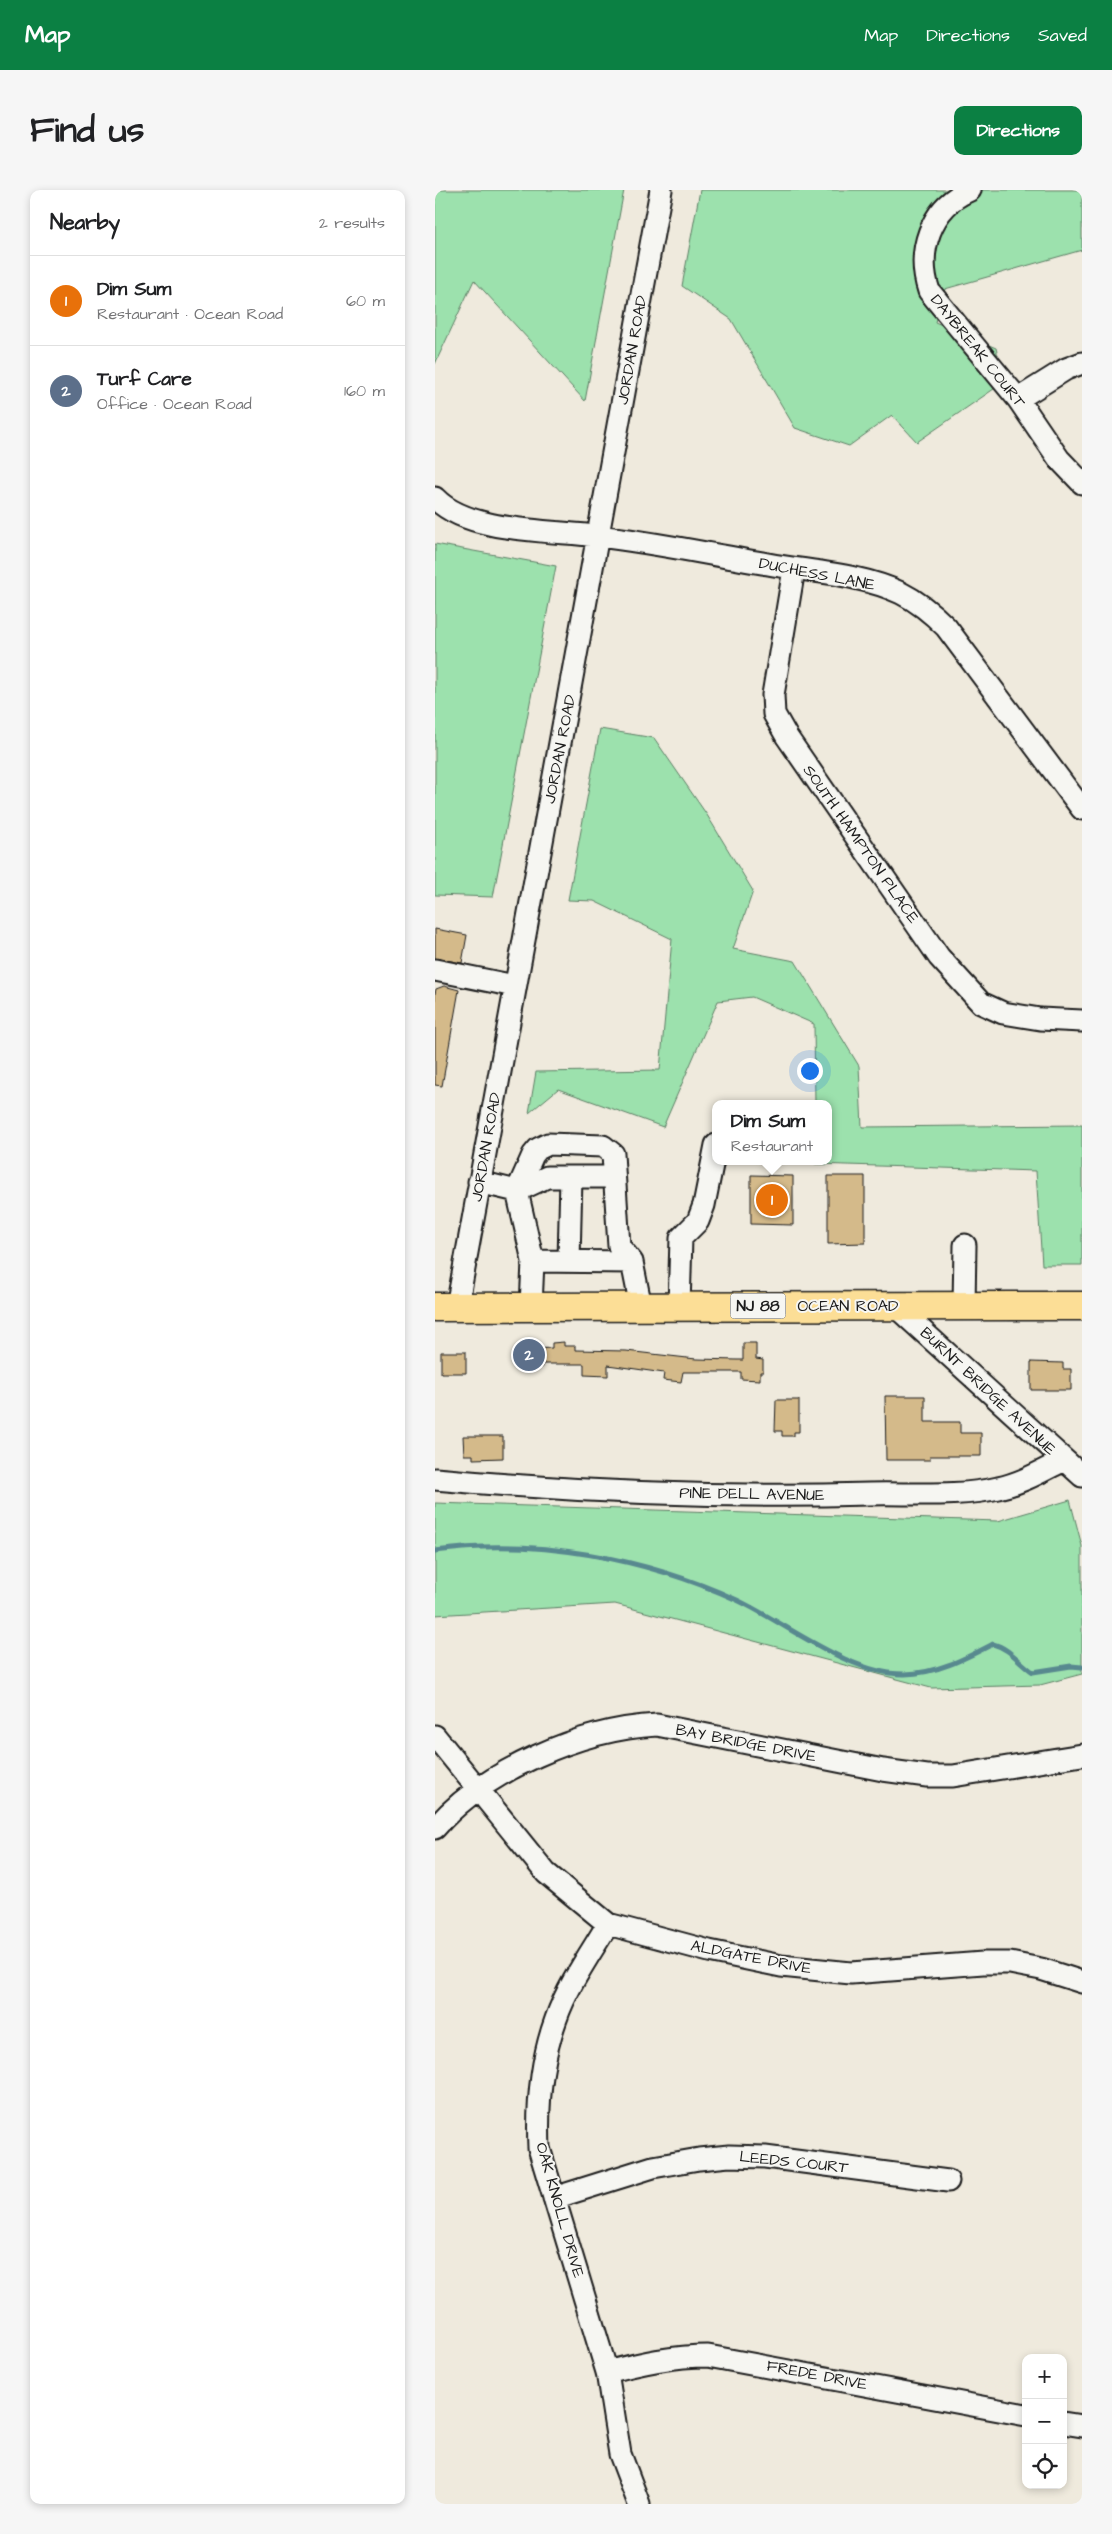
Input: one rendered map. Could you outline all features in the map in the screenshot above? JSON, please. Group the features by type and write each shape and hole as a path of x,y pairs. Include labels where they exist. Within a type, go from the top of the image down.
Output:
{"main road":[{"name":"OCEAN ROAD","path":"446,1307 1082,1306"}],"street":[{"name":"JORDAN ROAD","path":"446,1307 479,1182 600,536 661,190"},
{"name":"DAYBREAK COURT","path":"970,190 945,208 929,231 923,252 924,276 929,291 1019,399 1059,458 1082,483"},
{"path":"1019,399 1066,368 1082,363"},
{"name":"DUCHESS LANE","path":"435,498 445,508 476,520 506,526 600,536 853,579 899,592 925,606 946,627 1082,809"},
{"name":"SOUTH HAMPTON PLACE","path":"794,569 773,695 774,714 787,738 939,957 981,1003 1003,1013 1040,1020 1082,1020"},
{"path":"435,970 515,986"},
{"path":"531,1307 533,1261 517,1191 533,1155 538,1149 547,1144 603,1146 613,1154 619,1246 632,1262 641,1307"},
{"path":"679,1307 681,1238 698,1221 704,1205 712,1165"},
{"path":"479,1182 517,1191 547,1177 614,1177"},
{"path":"569,1262 571,1177"},
{"path":"964,1306 965,1244"},
{"path":"533,1261 632,1262"},
{"name":"BURNT BRIDGE AVENUE","path":"895,1306 1082,1476"},
{"name":"PINE DELL AVENUE","path":"435,1479 527,1487 798,1496 934,1493 995,1489 1021,1482 1063,1460"},
{"name":"BAY BRIDGE DRIVE","path":"435,1828 477,1789 558,1747 630,1727 657,1725 883,1770 927,1776 963,1774 1082,1754"},
{"name":"ALDGATE DRIVE","path":"435,1736 546,1873 608,1924 709,1951 781,1966 851,1973 983,1963 1010,1964 1041,1969 1082,1982"},
{"name":"OAK KNOLL DRIVE","path":"608,1924 579,1973 557,2018 544,2061 538,2119 539,2148 607,2372 620,2454 639,2504"},
{"name":"LEEDS COURT","path":"554,2198 653,2168 699,2158 729,2156 765,2157 948,2181"},
{"name":"FREDE DRIVE","path":"607,2372 651,2360 708,2356 1022,2414"},
{"path":"1067,2424 1082,2426"}],"green space":[{"path":"435,190 624,190 585,401 474,280 435,364"},
{"path":"700,190 1082,190 1082,250 945,289 935,322 996,348 1004,382 917,442 892,415 849,446 795,428 731,319 682,286"},
{"path":"435,544 556,566 493,897 435,895"},
{"path":"600,729 654,738 707,815 753,891 733,949 795,961 859,1066 862,1127 1082,1125 1082,1265 1042,1265 1036,1171 832,1165 832,1100 815,1100 814,1024 752,997 718,1001 663,1127 558,1089 529,1113 536,1072 660,1070 672,939 594,901 568,900"},
{"path":"1070,1500 1082,1546 1082,1674 1040,1685 931,1688 615,1604 435,1615 435,1503 998,1521"}],"building":[{"path":"435,929 467,935 462,963 435,958"},
{"path":"444,986 459,990 442,1086 435,1085 435,994 436,989"},
{"path":"751,1175 793,1176 793,1225 751,1224"},
{"path":"828,1176 865,1176 865,1243 828,1244"},
{"path":"564,1342 564,1346 575,1346 575,1350 626,1351 696,1359 737,1360 743,1360 743,1343 756,1343 756,1359 763,1360 763,1372 760,1372 760,1380 741,1379 741,1372 683,1372 681,1382 663,1380 664,1373 608,1365 608,1376 584,1375 584,1364 543,1364 543,1367 535,1367 535,1370 522,1371 522,1367 517,1367 516,1350 552,1348 552,1343"},
{"path":"441,1352 466,1352 466,1373 441,1373"},
{"path":"1031,1362 1063,1363 1063,1369 1071,1369 1071,1390 1031,1390"},
{"path":"885,1396 925,1396 925,1422 960,1422 960,1433 981,1433 981,1456 930,1456 930,1460 886,1460"},
{"path":"776,1400 799,1400 799,1432 794,1432 794,1436 782,1436 782,1431 775,1431"},
{"path":"463,1436 503,1436 503,1458 473,1459 473,1455 464,1455"}],"waterway":[{"path":"435,1551 473,1547 550,1549 589,1554 627,1562 702,1585 737,1600 841,1657 862,1666 884,1672 905,1674 928,1671 951,1664 993,1644 1009,1652 1033,1672 1071,1666 1082,1667"}],"place":[{"name":"Dim Sum","path":"772,1200"},
{"name":"Turf Care","path":"529,1355"}]}
